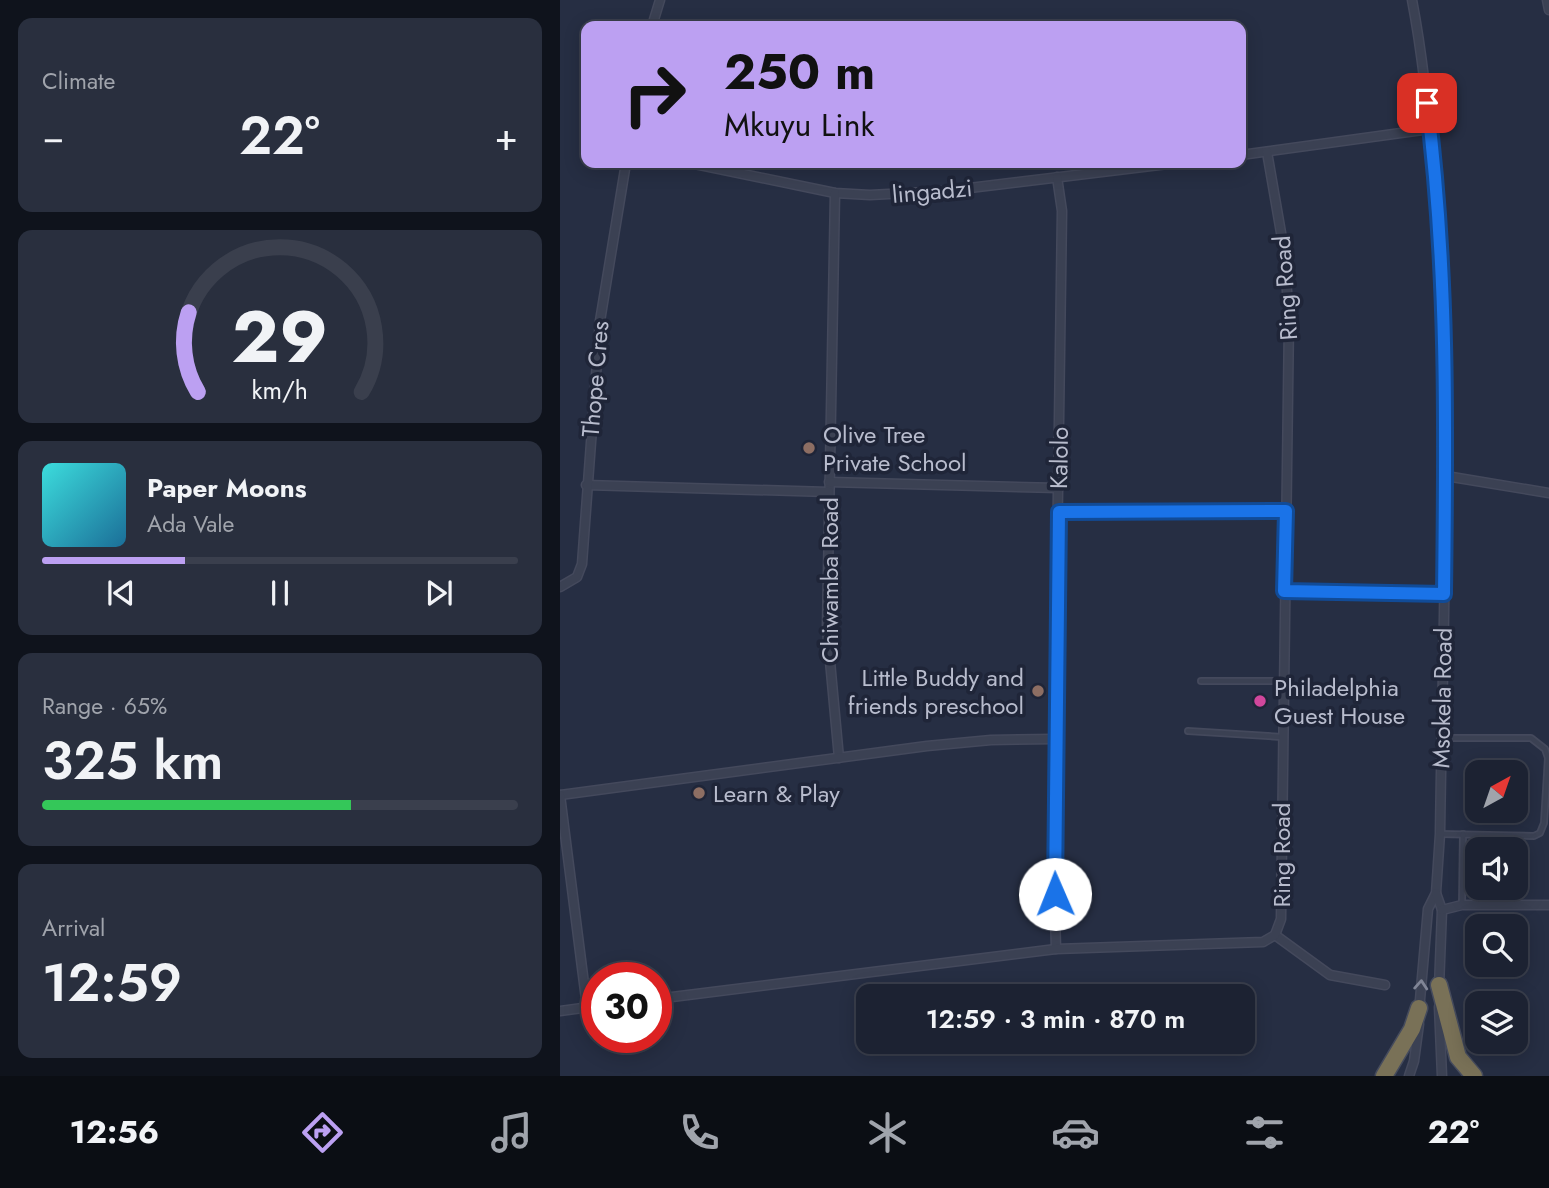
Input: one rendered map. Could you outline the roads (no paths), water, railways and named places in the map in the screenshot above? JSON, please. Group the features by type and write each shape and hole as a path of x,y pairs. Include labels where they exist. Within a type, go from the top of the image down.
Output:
{"highway":[{"path":"1439,985 1458,1057 1475,1076"},
{"path":"1384,1076 1412,1030 1419,1007"}],"street":[{"path":"654,21 660,0"},
{"name":"Msokela Road","path":"1409,1076 1419,1037 1419,1007 1428,909 1436,893 1440,834 1446,476 1443,277 1430,129 1412,0"},
{"path":"1547,0 1549,10"},
{"path":"1246,154 1430,129"},
{"name":"Ring Road","path":"672,997 1056,949 1263,942 1275,935 1281,919 1289,299 1284,250 1267,152"},
{"name":"Thope Cres","path":"560,587 572,582 580,572 600,321 625,168"},
{"name":"lingadzi","path":"714,168 835,193 870,195 934,192 1134,168"},
{"name":"Kalolo","path":"1056,949 1055,739 1062,211 1057,177"},
{"name":"Chiwamba Road","path":"835,193 828,666 839,758"},
{"path":"1446,476 1549,494"},
{"path":"586,485 1059,488"},
{"path":"1059,512 1286,511"},
{"path":"1284,591 1444,594"},
{"path":"585,962 560,795 991,740 1055,739"},
{"name":"Msokela Road","path":"1436,893 1442,910 1439,985 1442,1076"},
{"path":"1442,910 1462,905 1549,905"},
{"path":"1275,935 1330,975 1385,985"},
{"path":"560,1011 581,1008"}],"lane":[{"path":"1201,681 1282,681"},
{"path":"1188,732 1282,737"},
{"path":"1440,834 1534,836 1540,833 1544,823 1548,758 1545,749 1531,738 1442,738"},
{"path":"1462,834 1462,905"}],"place":[{"name":"Olive Tree Private School","path":"809,448"},
{"name":"Little Buddy and friends preschool","path":"1038,691"},
{"name":"Philadelphia Guest House","path":"1260,701"},
{"name":"Learn & Play","path":"699,793"}]}
